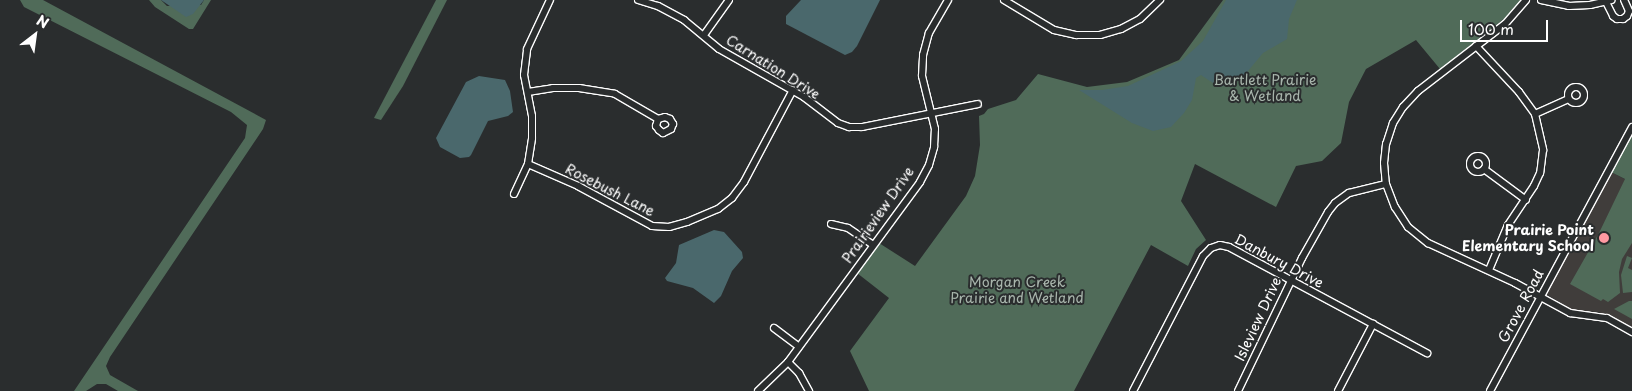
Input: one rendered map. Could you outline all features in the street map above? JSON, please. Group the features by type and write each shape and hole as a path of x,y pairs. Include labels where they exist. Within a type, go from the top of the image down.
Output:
{"street":[{"path":"514,194 528,164 532,130 528,92 524,75 527,49 550,0"},
{"name":"Carnation Drive","path":"638,0 663,9 704,35 732,58 793,90 827,117 849,127 862,127 978,104"},
{"path":"704,35 729,0"},
{"name":"Prairieview Drive","path":"758,391 788,362 920,182 934,147 935,133 932,112 922,76 923,55 929,33 948,0"},
{"path":"1004,0 1054,30 1081,35 1100,35 1121,29 1140,19 1160,0"},
{"path":"1526,0 1505,24 1420,89 1403,107 1393,123 1386,144 1384,163 1386,184 1394,207 1408,227 1428,243 1489,270 1570,313 1607,318 1632,332"},
{"path":"1541,0 1569,6 1609,1 1613,16 1617,19 1623,19 1629,11 1624,0"},
{"path":"1476,46 1519,92 1535,114 1542,139 1542,162 1534,186 1508,225 1489,270"},
{"path":"528,92 553,88 595,89 615,94 658,119"},
{"name":"Rosebush Lane","path":"528,164 579,186 652,226 669,227 687,222 718,208 732,198 744,182 793,90"},
{"path":"1535,114 1568,99"},
{"name":"Grove Road","path":"1490,391 1632,127"},
{"path":"1484,169 1526,200"},
{"name":"Isleview Drive","path":"1238,391 1291,280 1325,217 1335,203 1349,193 1386,184"},
{"path":"831,224 848,228 873,245"},
{"name":"Danbury Drive","path":"1134,391 1203,256 1211,248 1220,246 1229,247 1427,353"},
{"path":"1338,391 1373,324"},
{"path":"774,328 799,347"},
{"path":"788,362 799,373 810,391"}],"shaded area":[{"name":"Prairie Point Elementary School","path":"1611,172 1632,183 1632,327 1598,312 1573,310 1546,294"}],"green space":[{"path":"20,0 43,0 266,120 263,129 110,357 106,366 110,375 138,391 118,391 106,384 97,384 86,391 74,391 245,138 247,125 231,112 24,7"},
{"path":"149,0 161,0 167,6 201,5 204,0 211,0 193,29 189,29 155,7"},
{"path":"436,0 447,0 403,86 381,120 374,118"},
{"name":"Morgan Creek Prairie and Wetland","path":"1223,0 1521,0 1505,18 1440,69 1416,40 1366,69 1349,102 1341,143 1322,161 1296,166 1276,207 1195,164 1181,201 1206,240 1196,249 1188,266 1151,245 1074,391 869,391 850,351 889,298 857,273 879,243 915,266 966,196 975,176 980,145 979,116 988,109 1016,100 1038,74 1087,87 1127,82 1179,60"},
{"path":"1632,134 1632,243 1622,259 1619,272 1620,293 1608,302 1603,299 1601,301 1570,284 1599,233 1625,179 1611,172"},
{"path":"1627,256 1632,258 1628,268 1632,270 1632,292 1623,293 1621,275"},
{"path":"1632,301 1632,319 1614,309"}],"water":[{"path":"161,0 204,0 193,14 186,17"},
{"path":"801,0 880,0 857,46 852,52 845,55 786,24 786,16"},
{"path":"1226,0 1297,0 1289,19 1287,39 1263,53 1243,77 1231,84 1219,87 1201,75 1196,78 1192,100 1184,113 1171,127 1153,131 1132,123 1079,90 1102,90 1128,86 1181,61 1203,41"},
{"path":"479,76 505,80 510,91 513,112 508,116 488,121 471,155 460,158 440,147 436,138 466,82"},
{"path":"714,230 724,232 742,252 743,258 732,271 721,296 714,303 693,288 667,281 665,278 676,263 679,245"}],"place":[{"name":"Prairie Point Elementary School","path":"1604,238"}],"park label":[{"name":"Bartlett Prairie & Wetland","path":"1265,88"}]}
